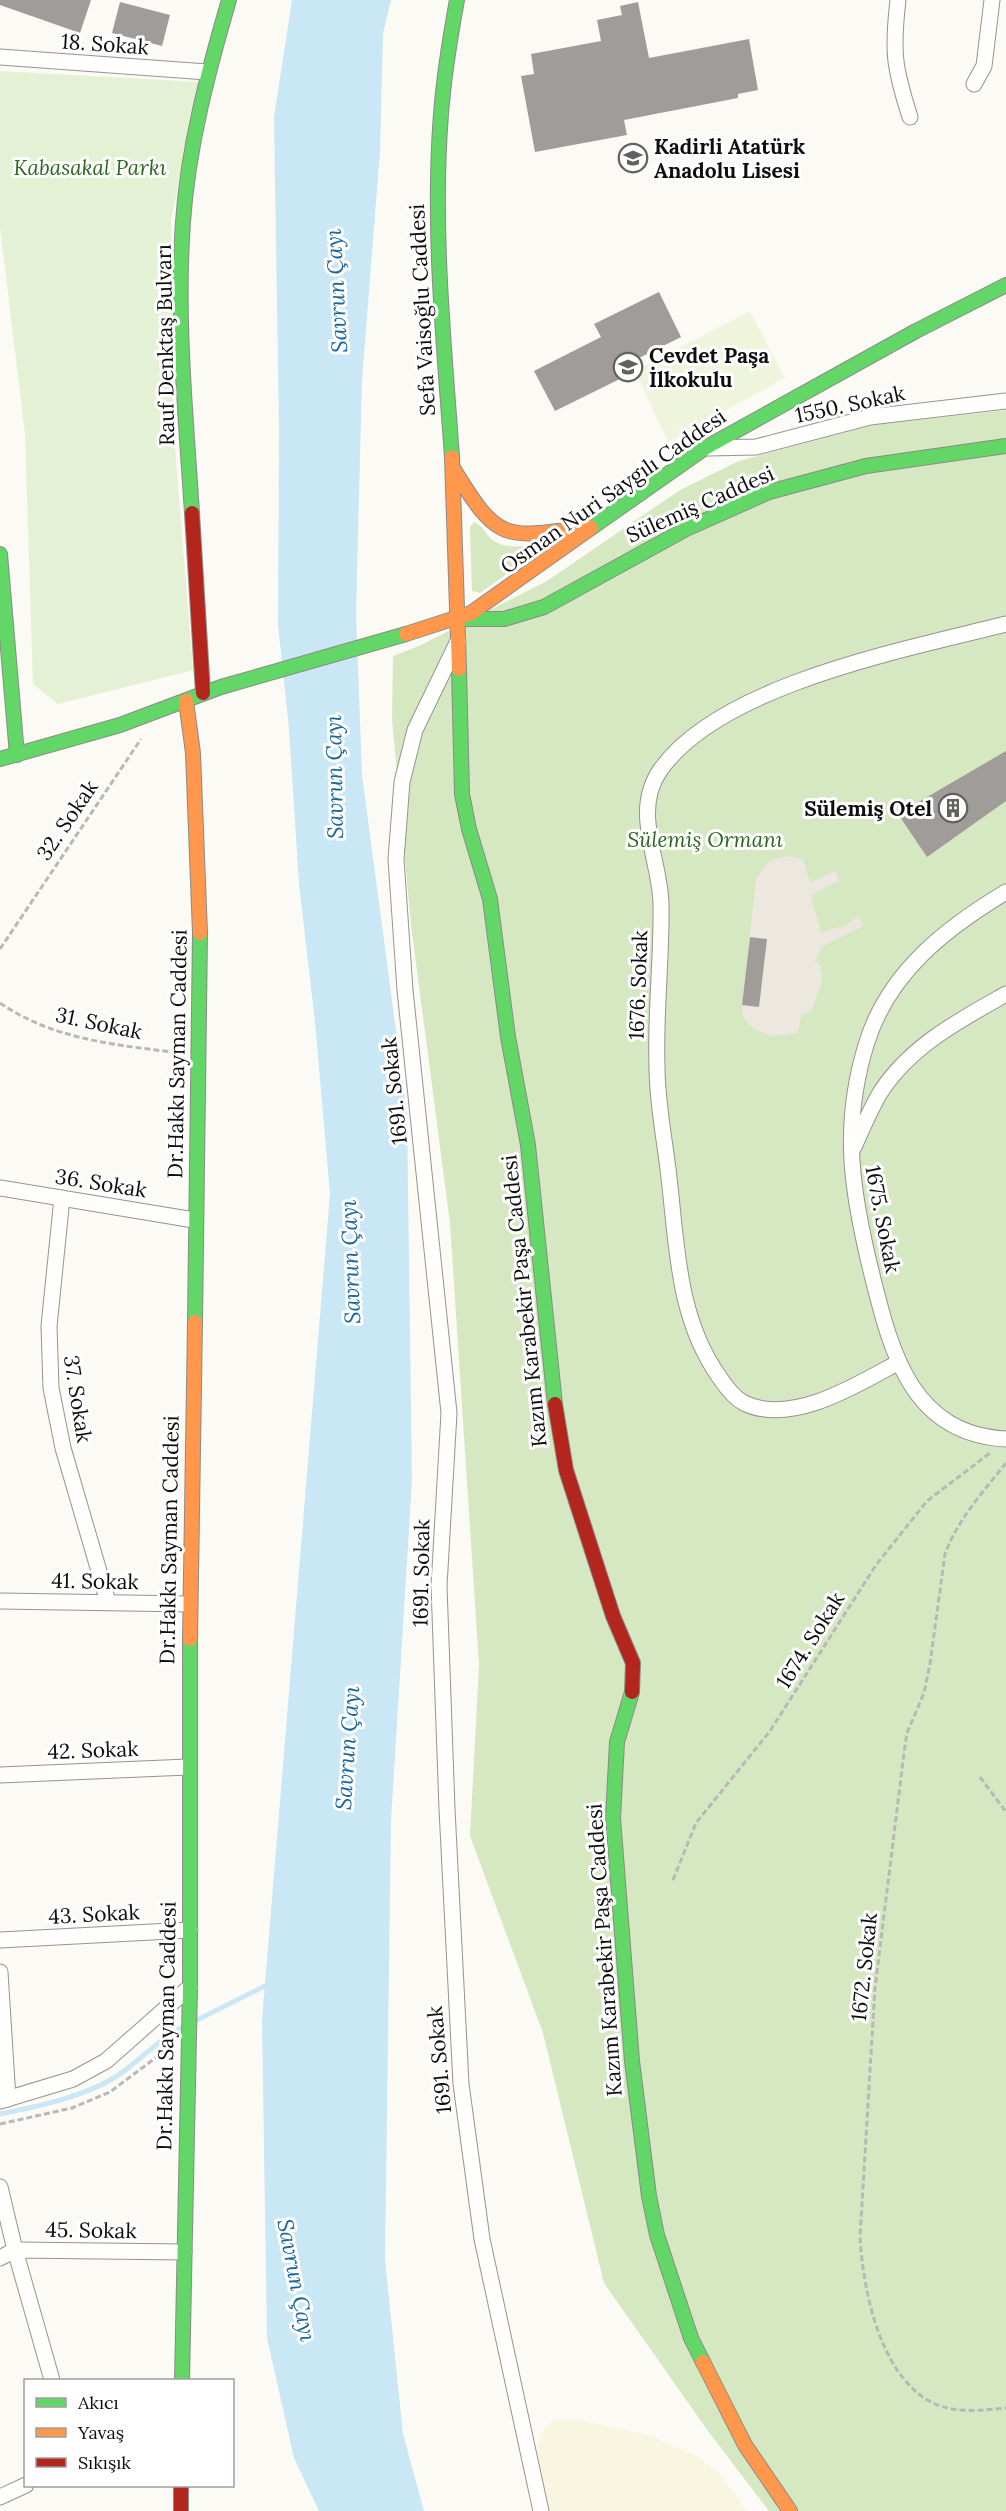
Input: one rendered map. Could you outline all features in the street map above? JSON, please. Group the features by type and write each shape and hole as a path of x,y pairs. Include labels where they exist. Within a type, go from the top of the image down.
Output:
{"street":[{"name":"Rauf Denktaş Bulvarı","path":"203,693 182,355 181,292 186,192 207,72 229,0"},
{"name":"Sefa Vaisoğlu Caddesi","path":"457,0 442,96 437,160 438,257 452,465 457,619"},
{"path":"898,0 893,52 910,117"},
{"path":"974,84 984,66 992,0"},
{"name":"18. Sokak","path":"0,57 207,72"},
{"name":"Osman Nuri Saygılı Caddesi","path":"203,693 457,619 495,598 590,527 705,448 916,331 1006,285"},
{"name":"1550. Sokak","path":"705,448 756,447 870,417 1006,401"},
{"name":"Sülemiş Caddesi","path":"457,619 504,619 544,607 686,529 769,492 866,466 1006,446"},
{"path":"452,465 488,523 503,532 520,535 590,527"},
{"path":"0,554 17,755"},
{"name":"Kazım Karabekir Paşa Caddesi","path":"457,619 462,794 469,829 490,899 508,1037 528,1145 540,1248 548,1353 559,1436 566,1470 593,1558 613,1616 633,1663 633,1698 617,1742 612,1818 632,2061 649,2196 670,2279 691,2338 745,2445 790,2511"},
{"name":"1676. Sokak","path":"897,1363 823,1399 801,1406 765,1409 741,1402 726,1386 699,1346 690,1321 681,1281 657,1069 661,905 656,864 648,836 649,796 662,767 689,741 725,714 752,700 831,671 1006,624"},
{"name":"1691. Sokak","path":"458,641 412,740 399,800 396,859 405,990 449,1413 449,1452 439,1586 449,1865 461,2084 482,2239 541,2511"},
{"path":"0,759 76,739 203,693"},
{"name":"Dr.Hakkı Sayman Caddesi","path":"182,2379 190,1987 188,1767 194,1220 201,899 193,753 186,701"},
{"name":"1675. Sokak","path":"1002,1444 944,1420 918,1395 897,1363 888,1340 861,1231 850,1155 856,1091 867,1040 892,991 930,944 964,917 1006,892"},
{"path":"850,1155 881,1091 911,1057 937,1034 1006,994"},
{"name":"36. Sokak","path":"0,1188 194,1220"},
{"name":"37. Sokak","path":"62,1198 49,1326 51,1388 63,1448 108,1602"},
{"name":"41. Sokak","path":"0,1601 190,1604"},
{"name":"42. Sokak","path":"0,1775 188,1767"},
{"name":"43. Sokak","path":"0,1940 190,1930"},
{"path":"0,1972 4,2100 73,2079 105,2061 190,1987"},
{"path":"0,2187 15,2250 52,2379"},
{"name":"45. Sokak","path":"0,2258 15,2250 184,2252"},
{"path":"0,2498 24,2486"},
{"path":"181,2487 182,2511"}],"path":[{"name":"32. Sokak","path":"0,949 29,902 141,739"},
{"name":"31. Sokak","path":"0,1003 46,1029 79,1038 197,1055"},
{"name":"1674. Sokak","path":"673,1880 696,1822 770,1731 876,1565 927,1501 1002,1444"},
{"name":"1672. Sokak","path":"1006,1463 967,1511 945,1554 924,1693 907,1732 875,1988 860,2237 862,2277 873,2319 904,2379 935,2404 979,2410 1006,2408"},
{"path":"980,1777 1006,1812"},
{"path":"0,2124 72,2108 110,2092 137,2074 189,2031"}],"shaded area":[{"path":"788,856 803,859 810,883 835,871 839,881 811,895 821,933 847,925 858,917 863,926 821,947 815,962 820,964 822,981 812,1010 801,1015 798,1033 773,1036 754,1029 747,1022 743,1016 742,1005 756,880 765,865 775,859"},
{"path":"573,2419 649,2435 696,2456 719,2472 747,2511 551,2511 541,2479 537,2452 545,2429 552,2422"}],"green space":[{"name":"Kabasakal Parkı","path":"0,71 199,82 171,220 174,435 193,670 58,704 33,684 25,434 0,227"},
{"path":"750,311 785,378 668,442 635,371"},
{"name":"Sülemiş Ormanı","path":"1006,410 1006,2511 769,2511 708,2431 604,2283 543,2033 470,1836 479,1665 450,1223 411,925 392,719 393,656 421,645 547,581 680,490 739,461 873,425"},
{"path":"474,522 490,538 505,545 522,546 555,539 480,593 472,591 470,527"}],"water":[{"name":"Savrun Çayı","path":"292,0 391,0 383,34 380,151 362,380 356,613 362,775 407,1113 412,1481 391,1820 385,2260 403,2434 424,2511 319,2511 294,2458 267,2338 262,2020 330,1194 315,1022 299,884 289,729 278,624 279,431 274,117"}],"building":[{"path":"0,0 91,0 80,33 0,5"},
{"path":"120,2 170,15 162,46 112,33"},
{"path":"638,2 649,58 749,39 758,90 738,94 738,98 624,120 627,135 535,152 521,76 534,74 531,54 601,41 597,20 622,15 620,6"},
{"path":"659,292 681,337 629,363 634,372 555,411 534,371 601,337 594,324"},
{"name":"Sülemiş Otel","path":"1006,751 1006,801 927,857 898,814"},
{"path":"750,937 767,939 759,1007 742,1005"}],"waterway":[{"path":"193,2022 271,1983"},
{"path":"0,2114 58,2100 101,2085 123,2072 166,2037 185,2026"}],"traffic: fast":[{"path":"192,513 181,331 183,222 194,138 229,0"},
{"path":"452,457 440,286 438,200 442,99 457,0"},
{"path":"591,528 705,448 916,331 1006,285"},
{"path":"461,619 504,619 544,607 686,529 769,492 866,466 1006,446"},
{"path":"0,554 17,755"},
{"path":"0,759 120,725 221,687 406,634"},
{"path":"459,669 462,794 469,829 490,899 508,1037 528,1145 555,1404"},
{"path":"195,1322 200,933"},
{"path":"182,2379 190,1987 190,1639"},
{"path":"632,1692 617,1742 613,1818 632,2061 649,2196 657,2235 691,2338 703,2362"}],"traffic: slow":[{"path":"452,457 459,669"},
{"path":"453,468 482,511 494,523 506,530 538,533 589,527"},
{"path":"406,634 471,613 591,528"},
{"path":"186,701 193,753 200,933"},
{"path":"190,1639 195,1322"},
{"path":"703,2362 745,2445 790,2511"}],"traffic: jam":[{"path":"192,513 203,693"},
{"path":"555,1404 566,1470 613,1616 633,1663 632,1692"},
{"path":"181,2487 181,2511"}],"place":[{"name":"Kadirli Atatürk Anadolu Lisesi","path":"633,158"},
{"name":"Cevdet Paşa İlkokulu","path":"628,367"},
{"name":"Sülemiş Otel","path":"953,808"}]}
